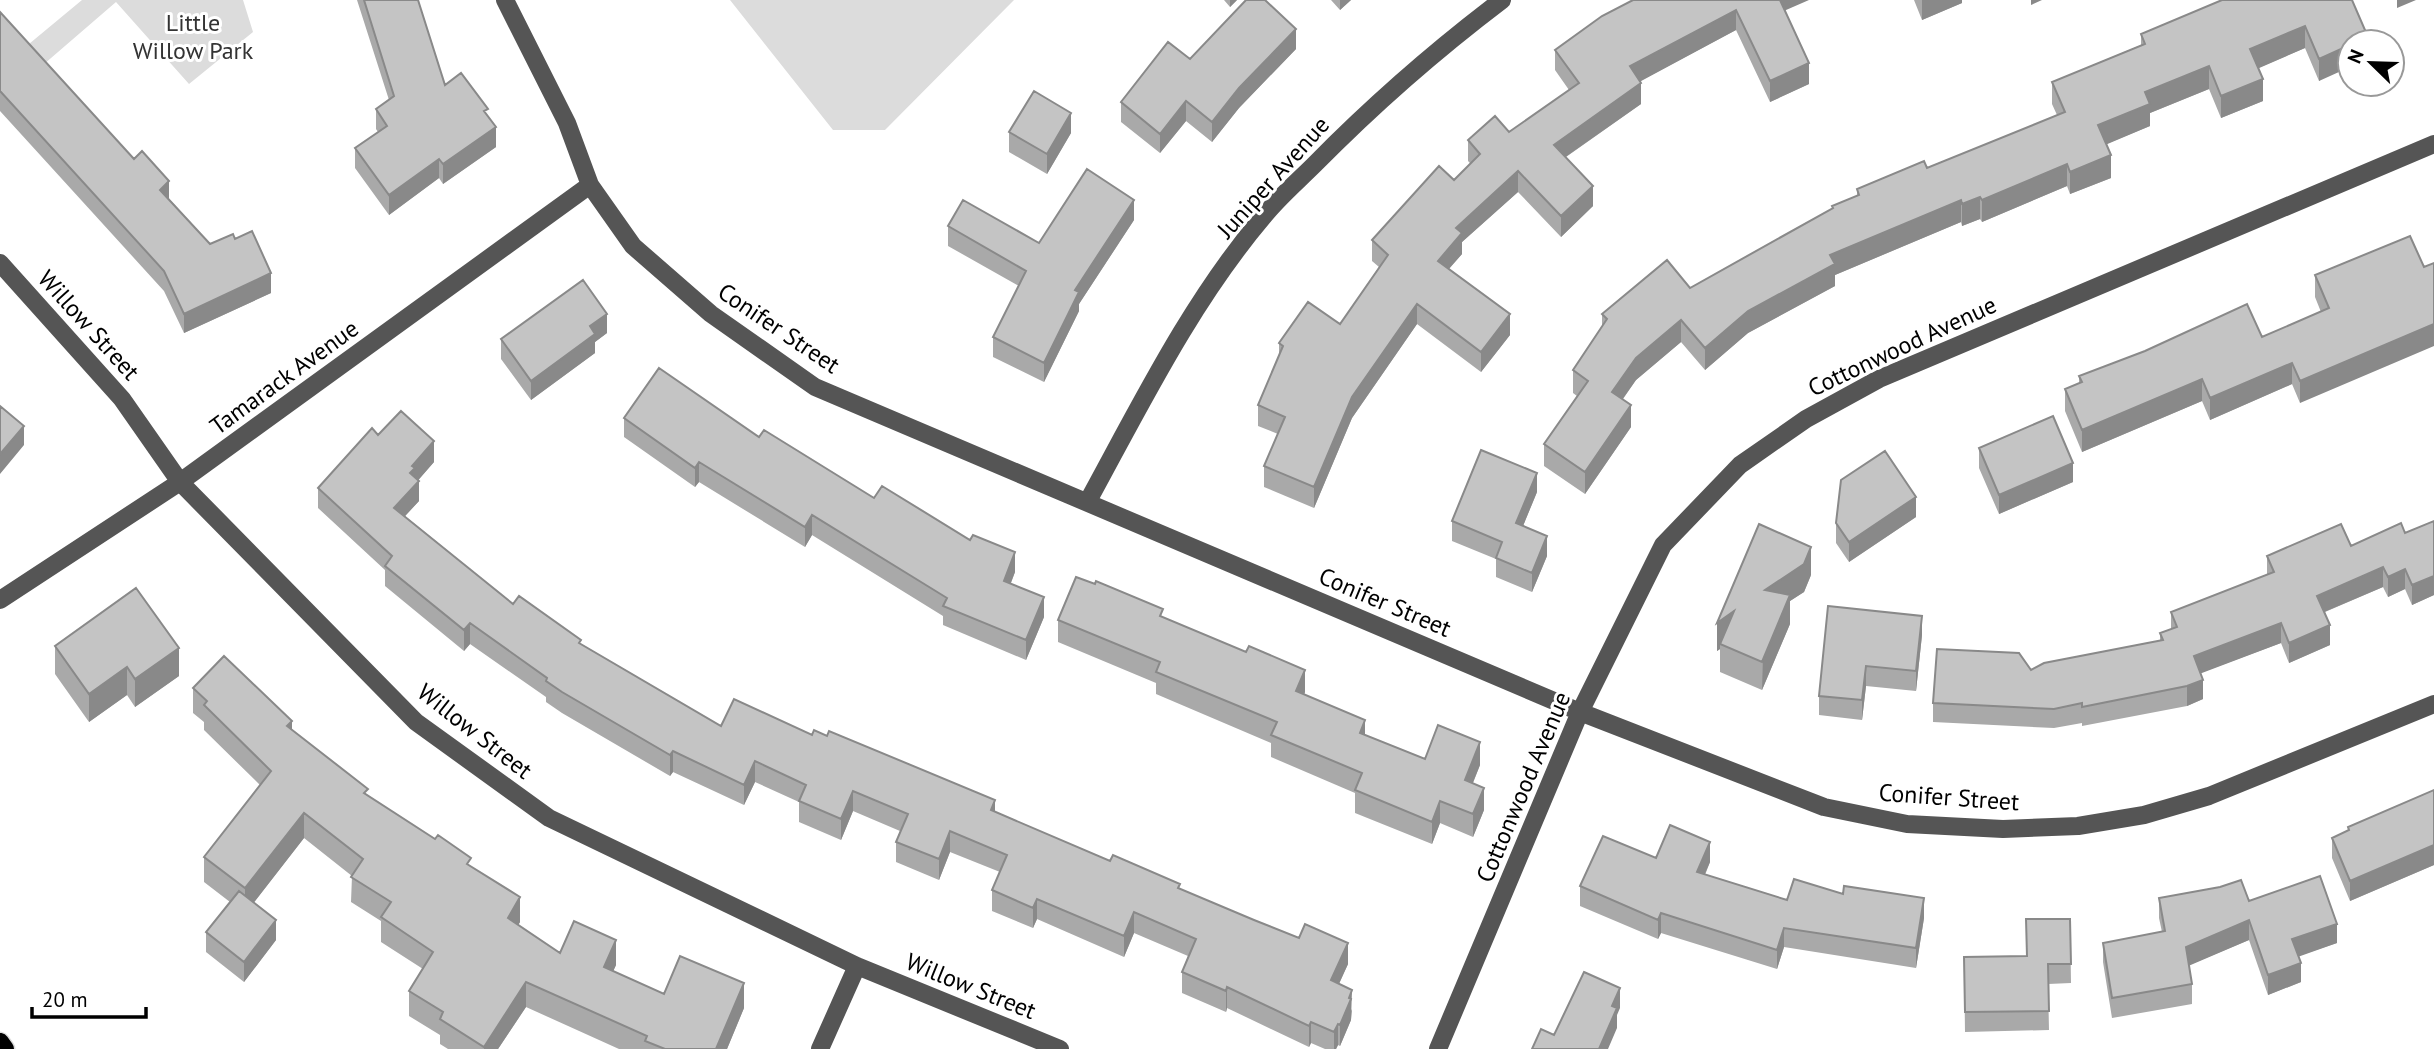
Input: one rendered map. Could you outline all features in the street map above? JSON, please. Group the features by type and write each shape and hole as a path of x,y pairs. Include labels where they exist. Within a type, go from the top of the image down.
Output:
{"main road":[{"path":"0,1042 5,1049"}],"street":[{"name":"Conifer Street","path":"505,0 567,123 590,185 633,246 711,314 816,387 1580,712 1824,807 1908,824 2003,829 2078,826 2144,815 2209,796 2434,704"},
{"name":"Juniper Avenue","path":"1088,501 1165,359 1219,276 1263,216 1352,127 1446,43 1502,0"},
{"name":"Cottonwood Avenue","path":"1438,1049 1580,712 1663,545 1740,465 1806,419 1879,379 2434,144"},
{"name":"Tamarack Avenue","path":"0,600 180,482 590,185"},
{"name":"Willow Street","path":"0,263 122,398 180,482 416,722 549,818 857,966 1060,1049"},
{"path":"820,1049 857,966"}],"green space":[{"name":"Little Willow Park","path":"82,0 243,0 253,32 189,84 116,2 0,102 0,68"},
{"path":"730,0 1014,0 885,130 833,130"}],"building":[{"path":"364,0 418,0 445,85 461,73 488,109 484,111 496,127 443,164 439,159 389,195 355,148 387,126 376,109 394,96"},
{"path":"1246,0 1265,0 1296,29 1239,88 1212,122 1186,101 1160,134 1121,102 1168,42 1190,59"},
{"path":"1633,0 1780,0 1809,63 1770,81 1736,10 1630,66 1641,83 1554,145 1593,186 1561,216 1518,171 1456,228 1462,233 1438,261 1510,314 1481,352 1417,304 1352,397 1314,487 1264,466 1285,417 1258,405 1283,346 1279,343 1308,302 1340,324 1388,255 1372,240 1439,166 1454,180 1480,154 1468,140 1495,116 1509,132 1579,83 1555,50 1602,16"},
{"path":"2222,0 2352,0 2364,28 2336,28 2336,51 2319,59 2305,26 2250,49 2263,79 2221,96 2209,66 2145,92 2150,104 2098,125 2111,155 2070,172 2067,164 1982,200 1980,197 1962,204 1961,200 1830,255 1835,264 1748,311 1705,348 1681,320 1636,358 1612,392 1631,405 1585,472 1544,444 1588,381 1573,370 1607,319 1602,314 1667,260 1690,288 1833,208 1832,206 1859,195 1857,189 1924,161 1927,168 2065,112 2052,82 2145,44 2141,34"},
{"path":"0,12 134,159 142,151 169,181 160,190 210,244 233,234 235,239 252,231 271,273 184,314 164,271 0,91"},
{"path":"1034,91 1071,113 1047,154 1009,132"},
{"path":"1087,169 1134,200 1075,290 1079,292 1044,363 993,337 1026,271 948,226 963,200 1039,243"},
{"path":"2410,236 2424,267 2434,263 2434,324 2300,381 2292,363 2210,398 2202,379 2082,430 2065,389 2082,382 2079,376 2145,351 2247,304 2262,337 2329,308 2315,275"},
{"path":"583,280 607,314 590,326 595,334 531,381 501,339"},
{"path":"659,368 759,437 764,430 874,498 882,486 970,540 973,535 1015,552 1004,581 1044,597 1026,640 943,606 947,598 812,515 805,527 699,462 695,468 624,418"},
{"path":"0,406 24,426 0,454"},
{"path":"401,411 434,441 412,466 415,468 410,473 419,481 394,508 513,604 519,596 581,640 579,643 721,726 734,699 812,735 814,730 827,736 829,731 995,800 991,810 1110,861 1113,855 1180,884 1178,888 1254,920 1299,938 1305,924 1348,943 1331,980 1352,990 1340,1025 1338,1024 1334,1032 1311,1022 1309,1026 1227,987 1226,991 1182,972 1196,939 1134,912 1124,936 1037,899 1033,908 992,890 1007,855 950,831 939,859 896,842 908,814 853,791 841,819 799,801 806,785 755,761 744,785 673,751 670,755 562,692 546,681 547,678 470,623 464,630 385,566 392,556 318,488 372,428 378,435"},
{"path":"2053,416 2073,463 1999,495 1979,448"},
{"path":"1481,450 1537,473 1516,523 1547,536 1532,573 1496,558 1502,542 1452,521"},
{"path":"1885,451 1916,497 1849,542 1836,523 1841,480"},
{"path":"2434,521 2434,576 2412,585 2405,569 2388,577 2383,567 2317,596 2330,625 2289,643 2281,623 2194,656 2203,680 2187,686 2082,707 2082,703 2054,709 1933,703 1937,649 2019,653 2031,670 2044,663 2163,640 2160,633 2177,627 2171,612 2274,572 2267,556 2341,524 2351,546 2401,523 2405,533"},
{"path":"1759,524 1811,547 1804,564 1765,590 1790,595 1762,662 1720,644 1734,611 1717,623"},
{"path":"1076,577 1095,584 1096,581 1163,609 1160,616 1246,652 1249,646 1305,670 1296,691 1365,720 1360,733 1425,759 1438,725 1480,742 1465,780 1484,788 1473,814 1440,801 1432,822 1355,790 1362,773 1271,735 1277,722 1156,672 1160,662 1058,620"},
{"path":"136,588 179,648 135,679 127,667 89,694 55,646"},
{"path":"1828,606 1922,616 1916,671 1866,666 1862,700 1819,696"},
{"path":"224,656 292,721 287,726 368,789 364,793 435,839 438,835 471,858 467,864 520,897 508,918 560,953 574,921 616,940 604,967 664,994 680,956 744,983 716,1049 665,1049 645,1041 647,1036 526,982 484,1047 440,1019 443,1012 409,991 433,952 381,917 391,902 351,877 363,859 304,813 245,888 204,857 271,771 204,705 207,701 193,688"},
{"path":"2434,790 2434,845 2350,881 2332,838 2349,830 2348,827"},
{"path":"1670,825 1710,842 1697,872 1787,900 1794,879 1843,894 1844,886 1924,898 1916,948 1784,928 1777,950 1661,913 1658,920 1580,886 1603,836 1656,858"},
{"path":"2320,876 2337,924 2292,939 2301,963 2268,975 2249,920 2186,947 2192,984 2112,998 2103,943 2165,931 2159,898 2220,887 2241,880 2249,901"},
{"path":"239,891 276,920 244,962 206,932"},
{"path":"2026,919 2070,919 2071,964 2048,964 2049,1011 1965,1012 1964,957 2027,956"},
{"path":"1584,972 1620,988 1612,1006 1617,1008 1599,1049 1532,1049 1541,1029 1554,1035"}]}
